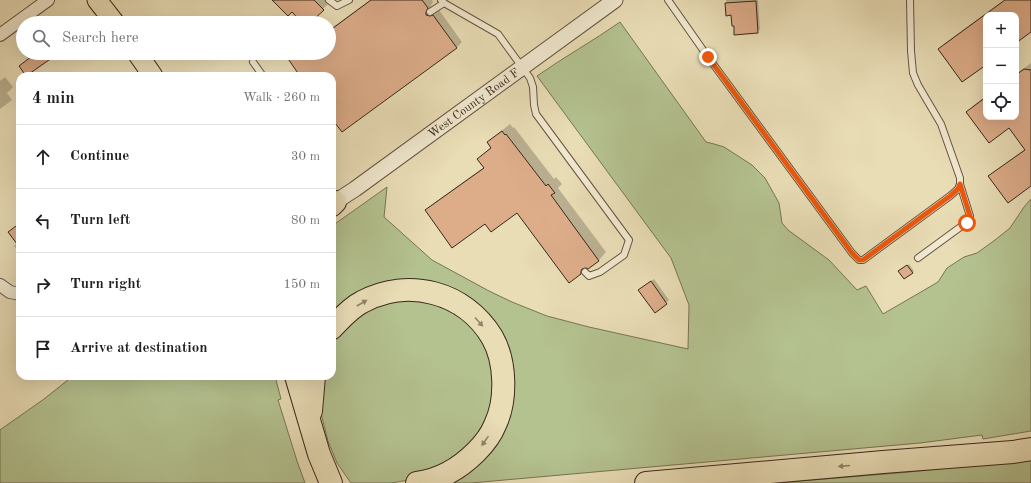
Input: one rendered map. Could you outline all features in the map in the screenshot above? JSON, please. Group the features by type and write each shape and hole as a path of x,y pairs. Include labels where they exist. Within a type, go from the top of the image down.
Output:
{"highway":[{"path":"336,324 361,302 383,294 402,290 424,291 445,297 464,306 480,322 492,338 500,358 504,380 502,402 495,425 482,446 467,461 444,475 417,483"},
{"path":"284,380 307,461 325,481"},
{"path":"297,380 319,454 325,481"},
{"path":"310,424 314,380"},
{"path":"883,462 922,451 1031,435"},
{"path":"646,483 1014,452 1031,449"}],"main road":[{"path":"97,0 110,16"},
{"path":"142,60 150,72"}],"street":[{"path":"26,16 48,0"},
{"name":"West County Road F","path":"336,202 615,0"},
{"path":"0,35 16,23"},
{"path":"0,285 10,292 16,293"}],"lane":[{"path":"329,0 337,6 349,0"},
{"path":"668,0 809,196 852,253 859,260 863,260 950,196 958,189 960,184"},
{"path":"910,0 913,73 918,86 941,124 948,147 959,173 960,184 970,216 970,220 918,258"},
{"path":"430,12 443,2 498,34 530,78 536,114 629,240 624,255 600,272 589,276 585,272"},
{"path":"253,62 260,72"}],"green space":[{"path":"620,22 706,142 724,147 752,165 765,178 779,203 782,223 788,230 829,260 857,290 866,286 883,314 938,282 947,268 964,257 977,253 995,240 1010,228 1031,199 1031,431 983,439 982,435 920,443 471,483 443,483 477,459 506,362 435,288 336,318 336,223 387,187 384,217 432,260 489,291 547,316 688,349 689,305 671,258 537,76"},
{"path":"403,296 457,311 489,346 496,401 470,449 415,479 391,483 351,483 337,463 328,441 318,401 318,380 336,380 336,333 347,320"},
{"path":"68,380 276,380 281,399 278,400 305,483 0,483 0,430"},
{"path":"1031,459 1031,483 777,483 909,472"}],"building":[{"path":"272,0 314,0 324,10 318,16 296,16 292,12 288,16"},
{"path":"371,0 422,0 428,8 426,15 433,15 457,48 342,132 336,124 336,72 297,72 289,60 336,60 336,26"},
{"path":"1005,0 1031,0 1031,32 1019,41 1019,12 989,12"},
{"path":"756,1 758,33 734,35 734,26 732,26 731,15 726,16 725,3"},
{"path":"983,16 983,67 962,82 938,49"},
{"path":"27,60 49,60 32,72 23,72 19,66"},
{"path":"1024,69 1031,70 1031,186 1008,203 988,176 1025,150 1009,128 989,143 966,112 983,99 983,120 1019,120 1019,73"},
{"path":"502,131 505,135 506,134 546,186 548,184 555,193 551,195 599,261 588,269 582,269 581,274 569,283 517,213 491,232 485,224 452,248 425,210 484,168 477,159 491,148 487,142"},
{"path":"16,226 16,243 8,232"},
{"path":"907,265 913,273 904,279 898,271"},
{"path":"651,281 667,304 655,313 638,290"}],"route":[{"path":"708,57 855,258 863,260 950,196 958,189 960,184 970,216 970,220 967,223"}]}
